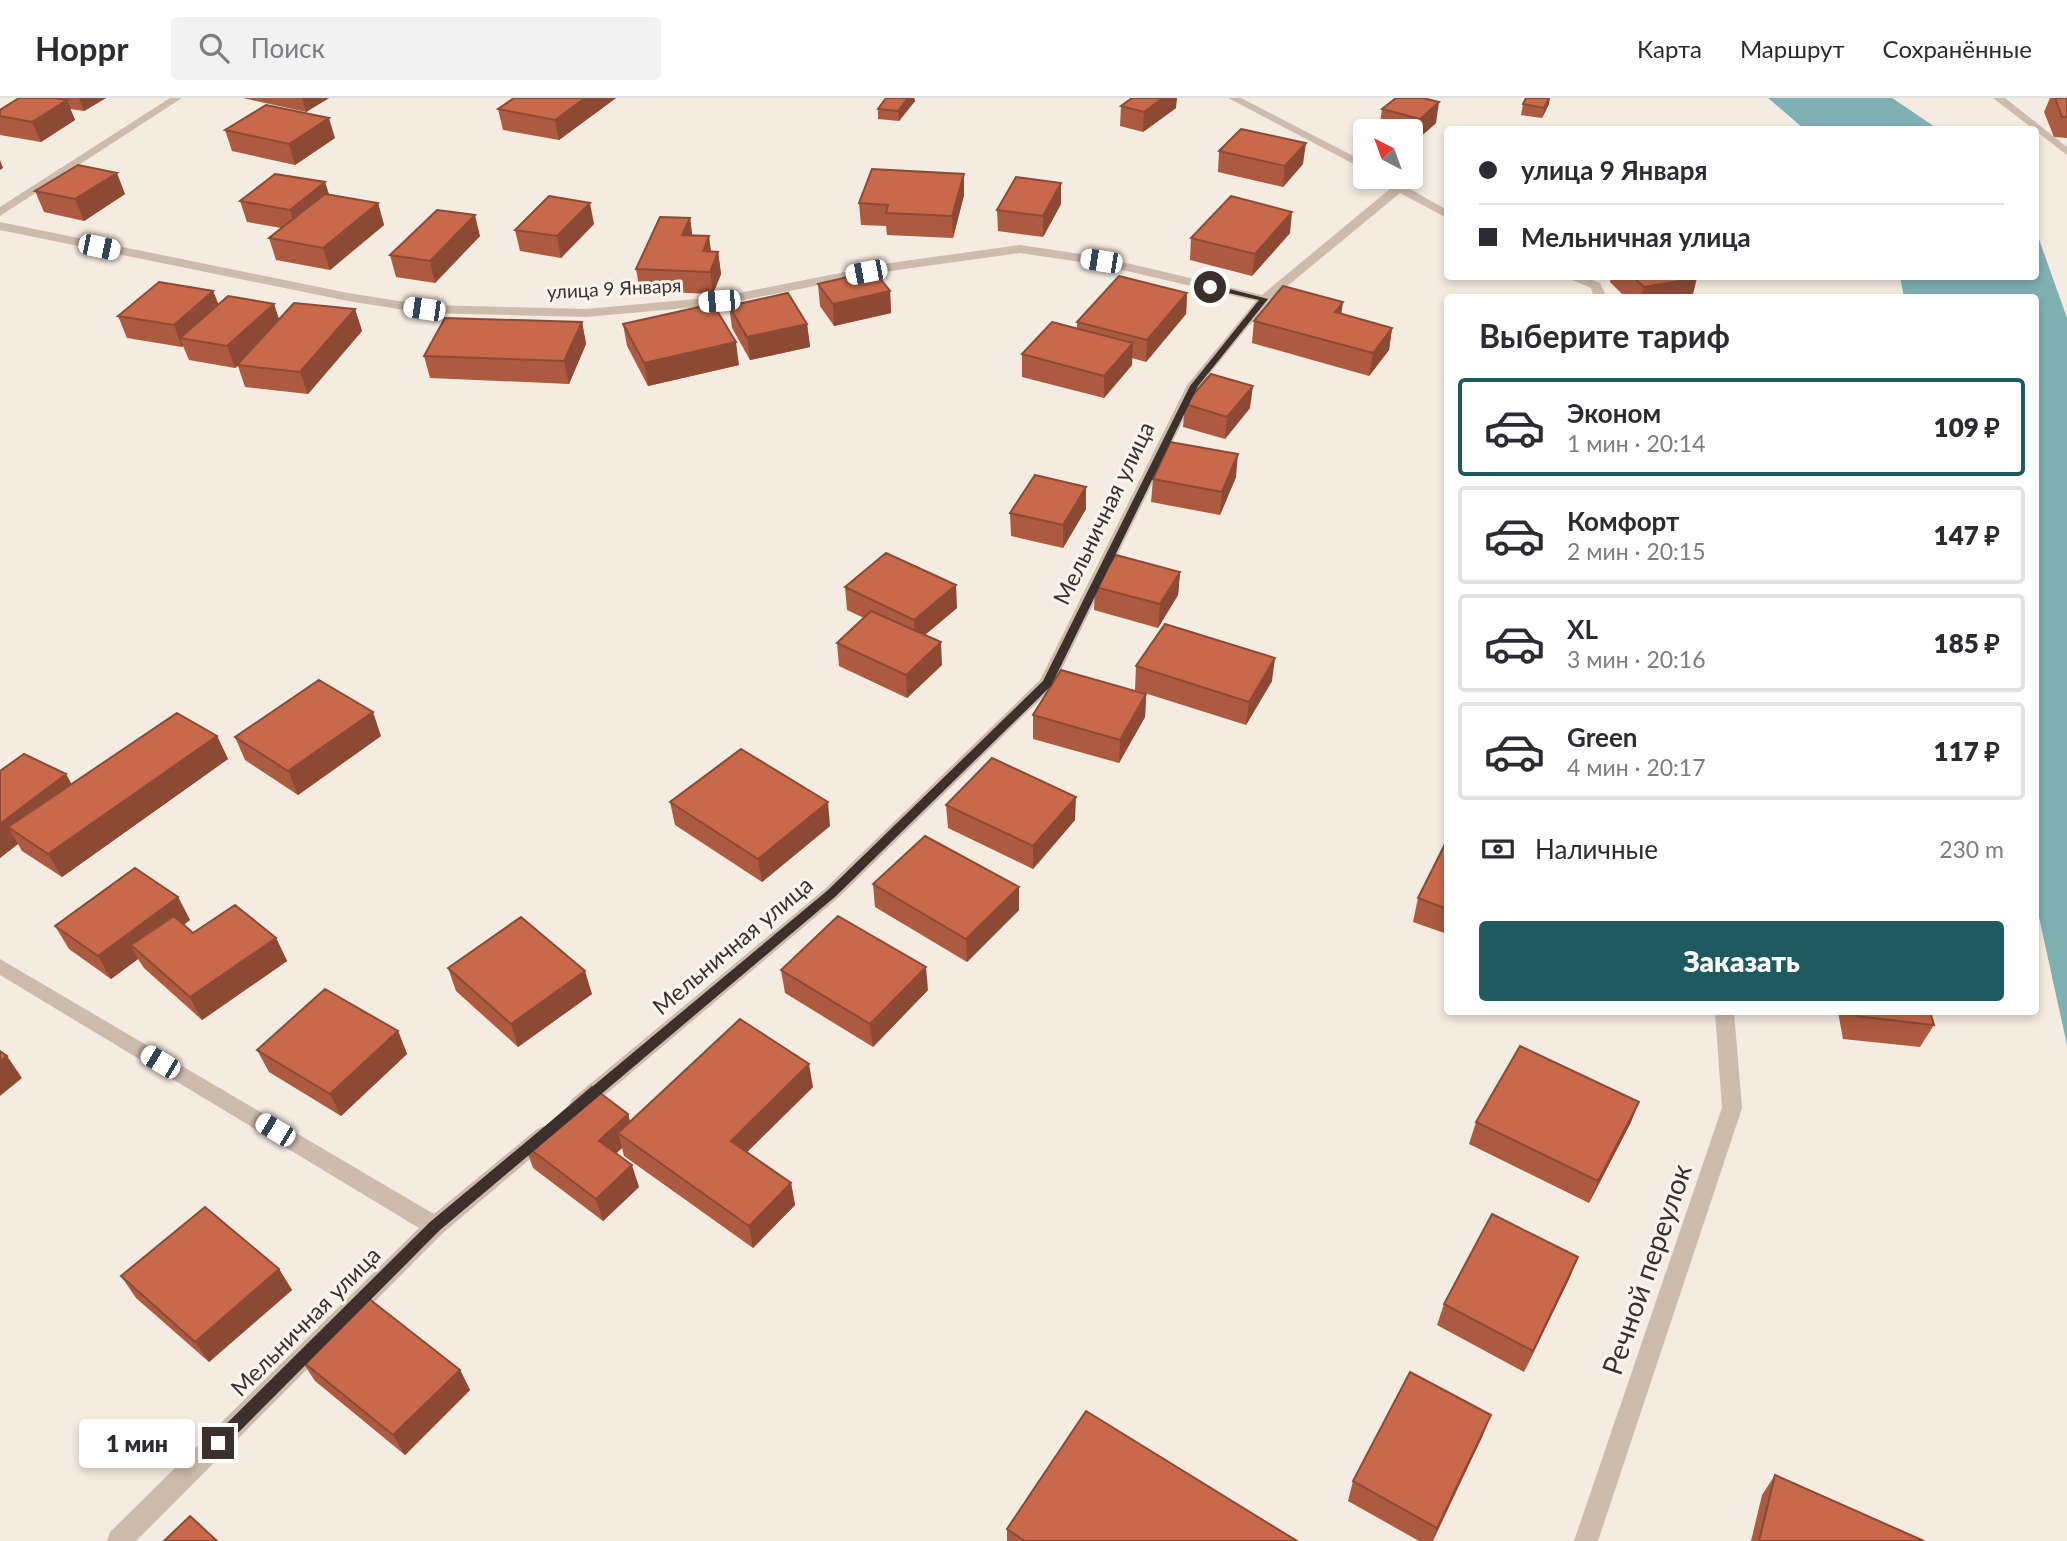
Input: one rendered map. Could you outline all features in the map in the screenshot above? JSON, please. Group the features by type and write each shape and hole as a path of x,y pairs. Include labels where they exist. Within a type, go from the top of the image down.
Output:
{"street":[{"path":"0,212 177,98"},
{"path":"1233,98 1353,161"},
{"path":"1998,98 2034,126"},
{"path":"2039,130 2067,152"},
{"path":"1264,299 1397,189"},
{"path":"1400,189 1444,213"},
{"name":"улица 9 Января","path":"0,226 334,295 424,309 586,313 719,301 890,267 1020,249 1101,261 1264,299"},
{"path":"1580,280 1596,286 1599,294"},
{"name":"Мельничная улица","path":"119,1541 435,1226 832,893 1047,683 1194,386 1264,299"},
{"path":"0,966 435,1226"},
{"name":"Речной переулок","path":"1586,1541 1732,1108 1724,1015"}],"water":[{"path":"1768,98 1892,98 1934,126 1801,126"},
{"path":"2039,239 2067,318 2067,1045 2039,917 2039,294 1903,294 1901,280 2039,280"}],"building":[{"path":"19,98 67,100 32,122 0,116 0,110"},
{"path":"514,98 585,98 555,120 498,109"},
{"path":"886,98 908,98 898,111 878,109"},
{"path":"1132,98 1163,98 1144,112 1121,106"},
{"path":"1396,98 1423,98 1439,102 1420,119 1382,109"},
{"path":"1526,98 1549,98 1544,108 1523,104"},
{"path":"2055,98 2067,98 2067,117 2062,117"},
{"path":"266,105 329,118 289,144 225,130"},
{"path":"1241,129 1306,143 1285,166 1219,151"},
{"path":"78,165 117,173 75,199 35,191"},
{"path":"872,169 964,174 952,216 886,213 888,205 859,203"},
{"path":"275,174 325,182 290,210 240,201"},
{"path":"1016,177 1061,183 1043,216 997,210"},
{"path":"325,194 378,203 323,248 269,238"},
{"path":"549,196 590,203 557,236 515,230"},
{"path":"1231,196 1292,212 1255,254 1191,238"},
{"path":"437,210 475,215 430,261 390,255"},
{"path":"660,217 690,218 682,235 709,236 703,251 718,252 710,272 636,269"},
{"path":"874,271 890,291 833,304 818,284"},
{"path":"1119,276 1187,293 1147,340 1077,322"},
{"path":"1636,280 1685,280 1644,287"},
{"path":"159,282 213,291 174,325 118,316"},
{"path":"1283,286 1343,302 1335,312 1392,328 1373,353 1254,321"},
{"path":"788,293 807,324 747,337 729,306"},
{"path":"228,296 274,304 227,346 180,338"},
{"path":"294,303 355,309 300,372 237,365"},
{"path":"713,304 736,342 644,363 623,324"},
{"path":"445,318 582,322 564,361 424,356"},
{"path":"1052,322 1133,343 1104,376 1022,354"},
{"path":"1211,374 1253,386 1227,417 1185,404"},
{"path":"1170,442 1238,454 1222,492 1153,479"},
{"path":"1035,475 1086,487 1063,525 1010,513"},
{"path":"886,553 956,585 914,620 845,587"},
{"path":"1116,555 1180,572 1160,604 1095,587"},
{"path":"871,611 941,642 906,675 837,643"},
{"path":"1165,624 1275,658 1249,702 1136,666"},
{"path":"1061,670 1146,694 1120,740 1033,715"},
{"path":"319,680 373,712 288,771 235,737"},
{"path":"177,713 217,736 48,854 8,827"},
{"path":"741,749 828,802 758,859 670,802"},
{"path":"24,754 66,774 0,824 0,771"},
{"path":"992,758 1076,797 1033,846 946,805"},
{"path":"925,836 1019,887 966,939 873,884"},
{"path":"1444,846 1444,908 1418,898"},
{"path":"135,868 178,897 98,956 55,926"},
{"path":"235,905 276,938 190,997 131,945 174,916 193,933"},
{"path":"838,916 926,967 870,1024 781,970"},
{"path":"521,917 585,971 511,1024 448,968"},
{"path":"325,989 398,1031 330,1094 257,1050"},
{"path":"1931,1015 1934,1025 1856,1016"},
{"path":"740,1019 809,1064 731,1141 791,1183 749,1226 618,1133"},
{"path":"1520,1046 1639,1102 1598,1181 1476,1122"},
{"path":"0,1051 7,1056 0,1061"},
{"path":"592,1087 628,1114 599,1141 632,1165 596,1199 525,1145"},
{"path":"205,1207 279,1269 195,1342 121,1276"},
{"path":"1492,1214 1578,1257 1533,1351 1444,1304"},
{"path":"368,1298 460,1370 393,1435 302,1361"},
{"path":"1410,1372 1491,1415 1437,1528 1353,1481"},
{"path":"1086,1411 1297,1541 1025,1541 1007,1529"},
{"path":"1775,1475 1924,1541 1759,1541"},
{"path":"190,1516 217,1541 164,1541"}],"route":[{"path":"218,1443 435,1226 832,893 1047,683 1194,386 1264,299 1210,287"}]}
